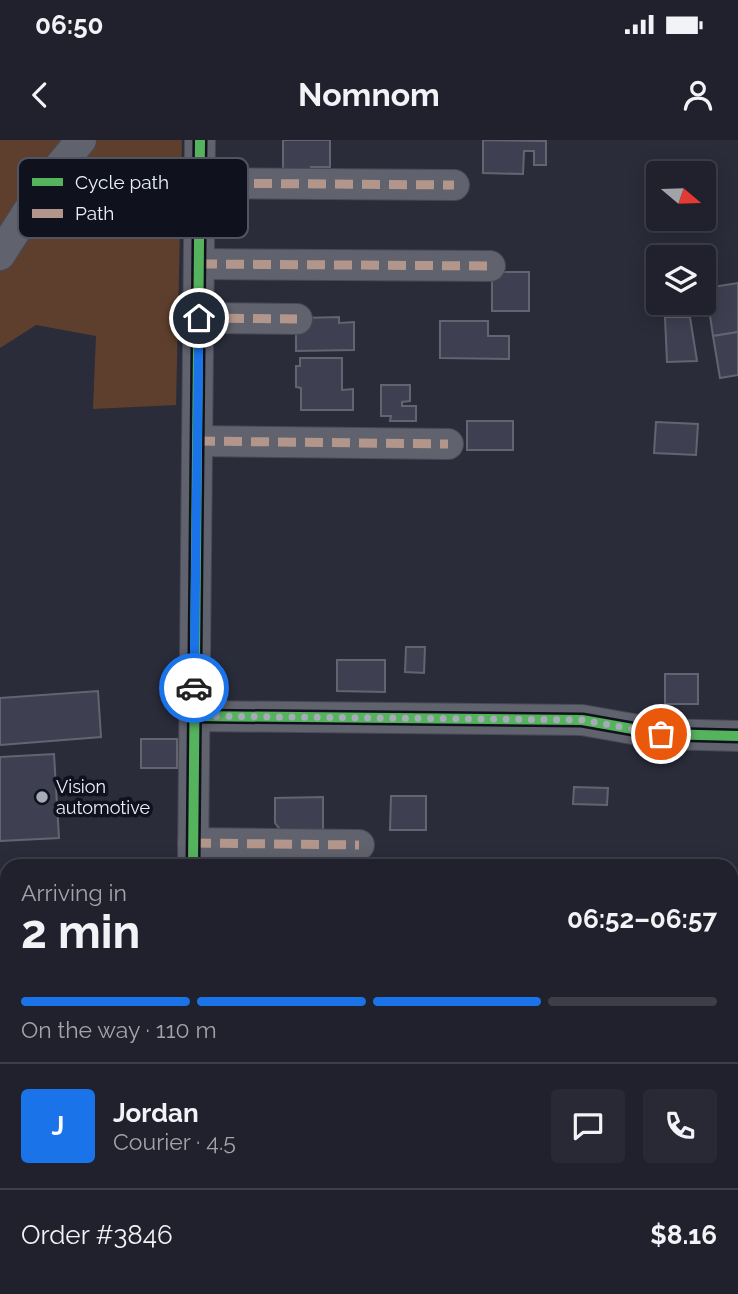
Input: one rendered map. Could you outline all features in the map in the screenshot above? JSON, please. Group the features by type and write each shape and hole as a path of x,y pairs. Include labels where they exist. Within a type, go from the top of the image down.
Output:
{"street":[{"path":"66,158 81,140"},
{"path":"200,140 200,158"},
{"path":"248,183 454,185"},
{"path":"0,255 18,227"},
{"path":"199,238 193,855 359,845"},
{"path":"199,264 490,266"},
{"path":"199,318 297,319"},
{"path":"197,441 448,444"},
{"path":"194,716 582,720 661,734 738,736"}],"shaded area":[{"path":"0,140 182,140 182,158 18,158 18,238 180,238 176,405 93,409 96,336 36,325 0,348"}],"building":[{"path":"283,140 330,140 330,167 311,167 311,178 283,178"},
{"path":"483,140 546,141 546,165 534,165 534,151 524,151 523,174 483,173"},
{"path":"492,272 529,272 529,311 492,311"},
{"path":"738,283 738,332 713,336 710,315 716,315 716,286"},
{"path":"339,317 339,323 354,322 354,350 296,351 296,325 303,318"},
{"path":"665,317 690,317 697,361 667,362"},
{"path":"440,321 488,321 488,336 509,336 509,359 440,358"},
{"path":"738,332 738,375 720,378 713,336"},
{"path":"300,358 342,358 342,390 353,389 353,410 301,410 301,388 296,387 296,366 300,366"},
{"path":"381,385 410,385 410,401 402,402 402,406 416,406 416,421 390,421 391,416 381,416"},
{"path":"467,421 513,421 513,450 467,450"},
{"path":"656,422 698,424 696,455 654,453"},
{"path":"406,647 425,647 424,673 405,672"},
{"path":"337,660 385,660 385,692 337,691"},
{"path":"665,674 698,674 698,704 665,704"},
{"path":"98,691 101,737 0,745 0,698"},
{"path":"141,739 177,739 177,768 141,768"},
{"path":"54,754 59,838 0,841 0,757"},
{"path":"574,787 608,788 607,805 573,804"},
{"path":"391,796 426,796 426,830 390,830"},
{"path":"323,797 323,831 283,833 275,823 275,798"}],"marked path":[{"path":"248,183 454,185"},
{"path":"199,264 490,266"},
{"path":"199,318 297,319"},
{"path":"197,441 448,444"},
{"path":"193,843 359,845"}],"cycle path":[{"path":"200,140 200,158"},
{"path":"193,859 199,238"},
{"path":"194,716 582,720 661,734 738,736"}],"way so far":[{"path":"194,688 194,716 582,720 661,734"}],"place":[{"name":"Vision automotive","path":"42,797"}],"route":[{"path":"194,688 199,318"}]}
